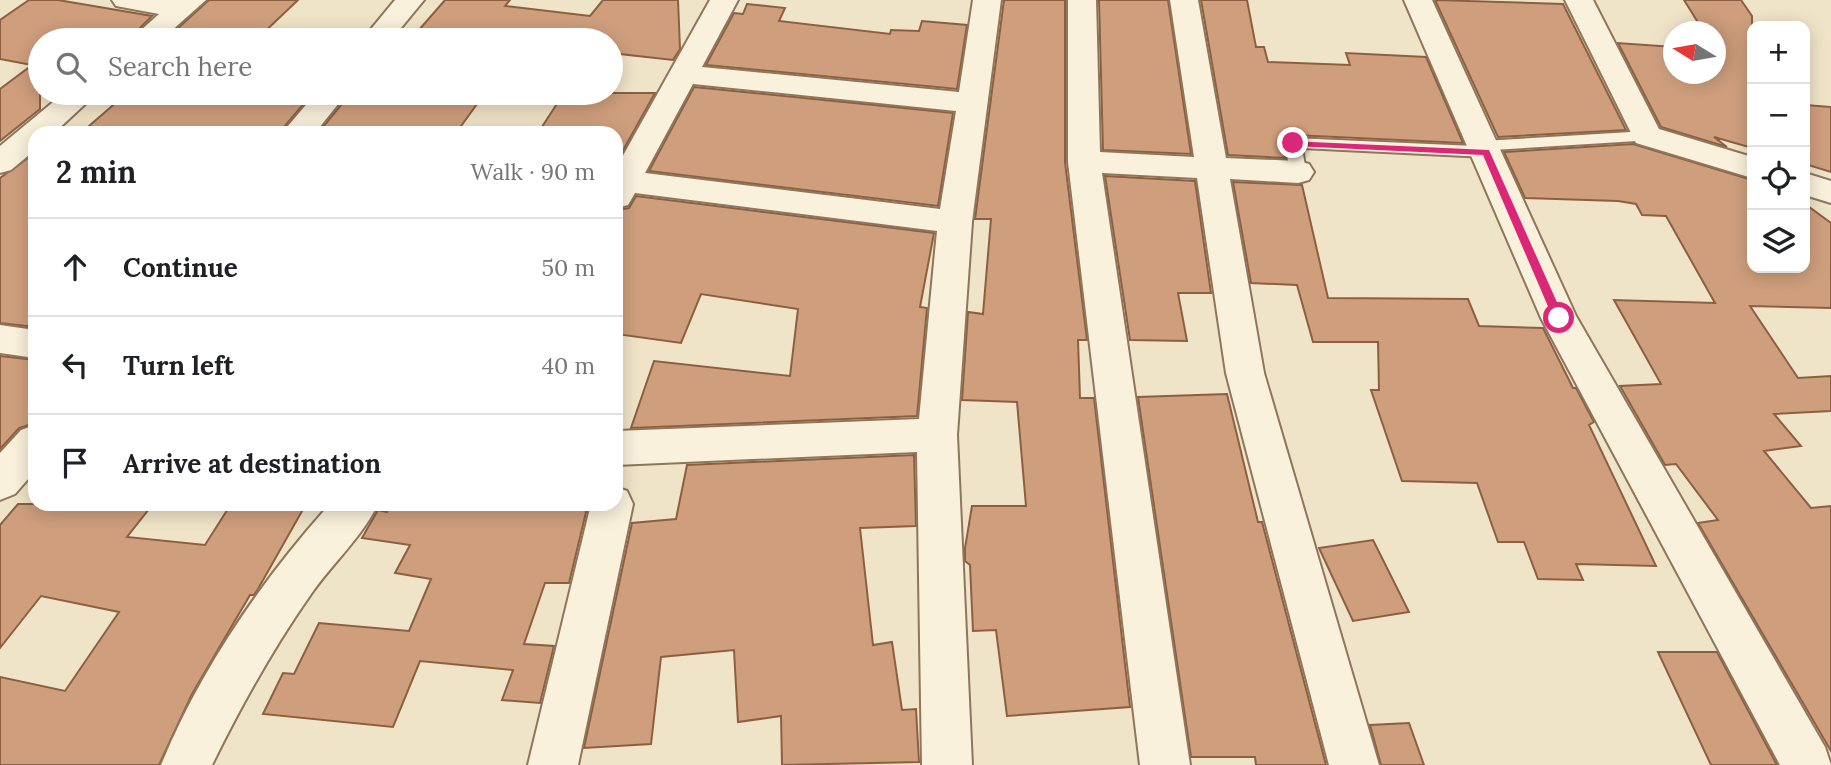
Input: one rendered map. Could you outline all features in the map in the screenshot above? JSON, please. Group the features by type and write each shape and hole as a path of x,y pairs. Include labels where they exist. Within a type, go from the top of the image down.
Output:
{"street":[{"path":"126,0 186,5"},
{"path":"386,28 410,0"},
{"path":"623,185 724,0"},
{"path":"947,765 937,435 955,222 987,0"},
{"path":"1082,0 1084,162 1165,765"},
{"path":"1184,0 1214,168 1245,373 1354,765"},
{"path":"1418,0 1559,318 1807,765"},
{"path":"1579,0 1647,135 1747,166"},
{"path":"158,28 186,5"},
{"path":"686,74 972,103"},
{"path":"43,126 68,105"},
{"path":"304,126 322,105"},
{"path":"0,163 28,139"},
{"path":"1084,162 1298,172"},
{"path":"1810,186 1831,192"},
{"path":"623,189 955,222"},
{"path":"0,339 28,343"},
{"path":"623,460 937,435"},
{"path":"0,482 28,450"},
{"path":"186,765 221,694 277,604 351,511"},
{"path":"553,765 609,511"}],"lane":[{"path":"1298,172 1293,143 1485,149 1647,135"}],"building":[{"path":"29,0 58,0 152,16 140,28 28,28 28,64 0,59 0,20"},
{"path":"209,0 298,0 269,28 178,28"},
{"path":"445,0 510,0 505,6 590,16 603,0 678,0 680,49 673,60 623,54 623,28 421,28"},
{"path":"1004,0 1065,0 1065,162 1087,340 1078,340 1080,398 1094,398 1130,707 1007,716 996,630 973,631 970,565 965,561 972,506 1026,506 1017,402 962,400 968,312 983,314 991,219 975,219"},
{"path":"1099,0 1168,0 1191,154 1103,150"},
{"path":"1201,0 1247,0 1256,47 1264,47 1268,62 1350,65 1346,53 1426,57 1463,143 1293,135 1283,142 1285,158 1228,155"},
{"path":"1435,0 1563,4 1626,130 1498,137"},
{"path":"1684,0 1741,0 1752,16 1752,21 1747,21 1747,147 1714,137 1727,147 1661,127 1618,43 1663,46 1663,84 1726,84 1726,21 1697,21"},
{"path":"747,4 785,8 779,21 890,34 891,30 919,31 922,21 967,25 957,89 706,65 734,13 743,14"},
{"path":"28,68 28,105 40,105 40,109 0,141 0,89"},
{"path":"694,87 953,113 938,206 649,171"},
{"path":"623,93 655,93 623,150 623,126 543,126 556,105 623,105"},
{"path":"113,105 303,105 285,126 89,126"},
{"path":"341,105 476,105 461,126 324,126"},
{"path":"1810,105 1831,107 1831,172 1810,166"},
{"path":"1633,144 1747,178 1747,273 1810,273 1810,208 1831,223 1831,308 1750,306 1798,378 1831,376 1831,411 1774,414 1801,446 1764,451 1811,508 1831,506 1831,751 1698,523 1718,520 1676,464 1665,465 1620,386 1661,384 1614,300 1715,303 1666,216 1642,215 1636,204 1618,201 1525,198 1504,152"},
{"path":"28,158 28,326 0,323 0,178"},
{"path":"1105,176 1195,181 1211,293 1178,293 1187,341 1130,340"},
{"path":"1233,182 1302,185 1328,298 1468,299 1479,326 1543,328 1573,388 1576,388 1594,422 1589,425 1656,566 1576,564 1583,580 1538,579 1524,542 1498,542 1477,483 1402,481 1371,390 1379,390 1378,342 1313,342 1297,285 1251,283"},
{"path":"636,196 934,233 920,307 927,308 917,416 631,428 654,361 790,376 798,309 701,294 681,343 623,335 623,209 629,208"},
{"path":"0,356 28,359 28,425 19,428 0,449"},
{"path":"1227,394 1258,522 1262,522 1326,765 1256,765 1255,757 1191,757 1138,397"},
{"path":"914,455 916,526 860,528 873,645 892,642 902,710 916,709 919,762 782,765 781,716 738,722 734,650 661,657 651,744 584,748 632,523 676,519 687,465"},
{"path":"18,504 28,504 28,511 147,511 127,537 205,545 227,511 302,511 258,589 254,595 250,595 192,694 159,765 0,765 0,677 65,691 119,612 41,596 0,648 0,525"},
{"path":"377,511 586,511 569,583 545,583 524,644 554,646 540,703 502,700 513,670 420,661 393,727 263,714 283,673 294,674 319,623 409,631 431,579 395,573 410,545 362,538"},
{"path":"1373,540 1409,612 1353,621 1319,548"},
{"path":"1658,652 1717,652 1777,765 1711,765"},
{"path":"1409,723 1424,765 1381,765 1370,725"}],"route":[{"path":"1293,143 1486,152 1559,318"}]}
